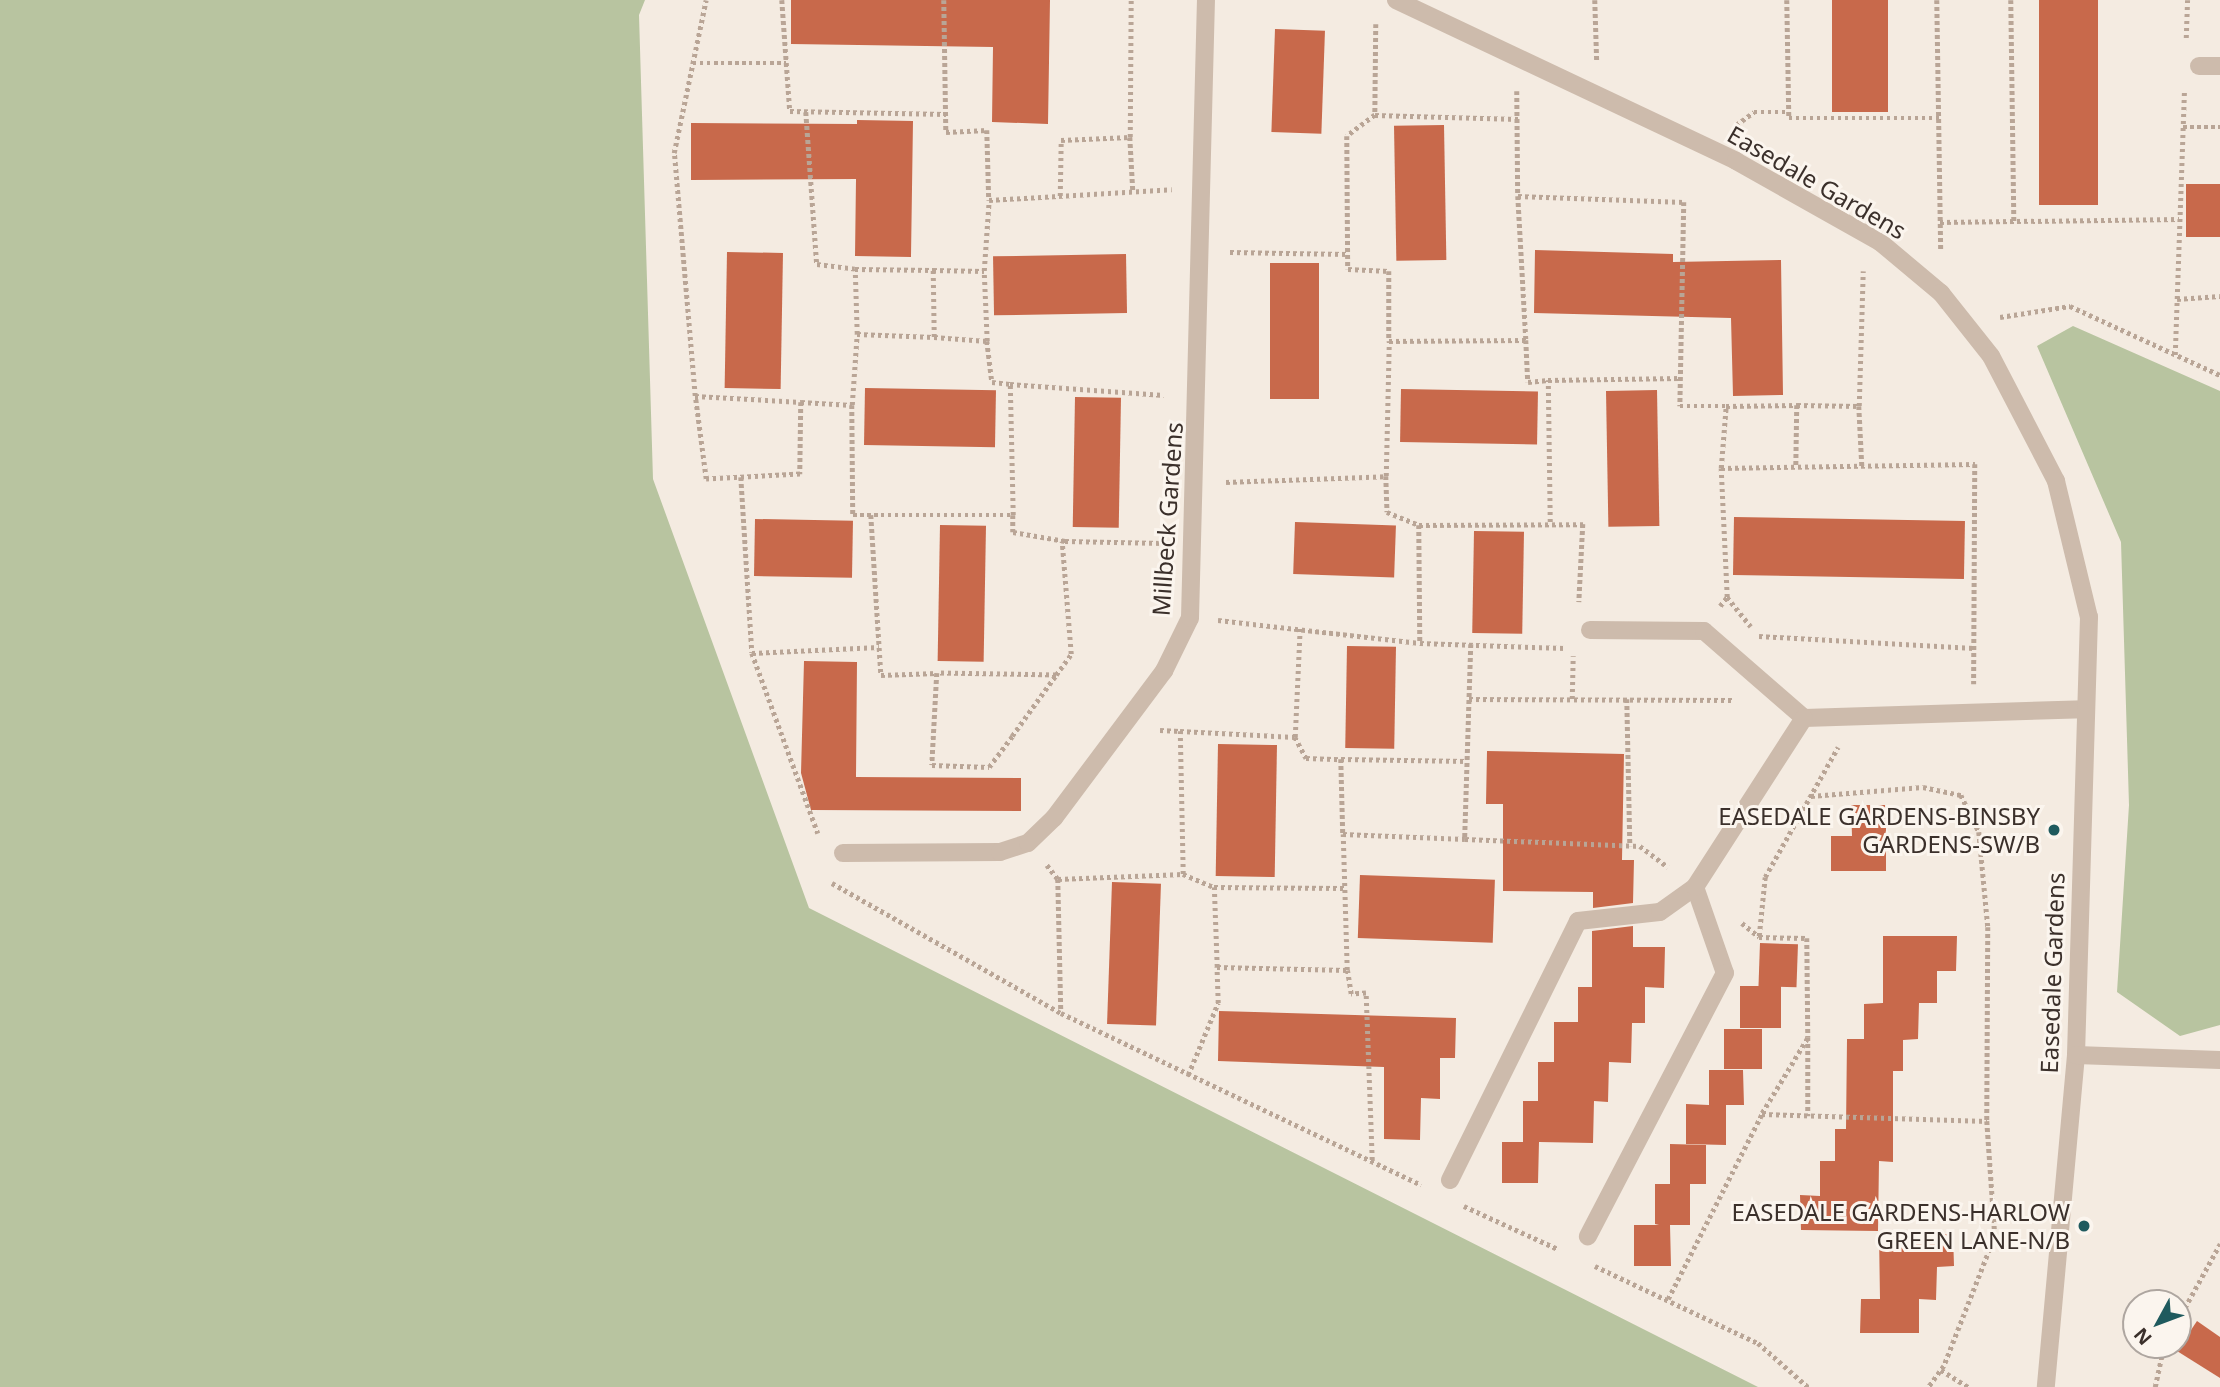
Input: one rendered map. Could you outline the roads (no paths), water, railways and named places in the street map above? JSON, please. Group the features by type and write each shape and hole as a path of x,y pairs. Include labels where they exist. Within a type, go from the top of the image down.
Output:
{"street":[{"name":"Millbeck Gardens","path":"843,853 1000,852 1028,843 1054,818 1164,671 1190,618 1197,483 1206,0"},
{"name":"Easedale Gardens","path":"1396,0 1736,161 1865,233 1941,293 1991,356 2056,481 2089,617 2084,709 2076,1055 2046,1387"},
{"path":"2199,66 2220,66"},
{"path":"1590,630 1704,631 1804,718 2084,709"},
{"path":"1445,1187 1578,921 1660,912 1695,887 1804,718"},
{"path":"1588,1236 1725,973 1695,887"},
{"path":"2076,1055 2220,1060"}],"place":[{"name":"EASEDALE GARDENS-BINSBY GARDENS-SW/B","path":"2054,830"},
{"name":"EASEDALE GARDENS-HARLOW GREEN LANE-N/B","path":"2084,1226"}]}
